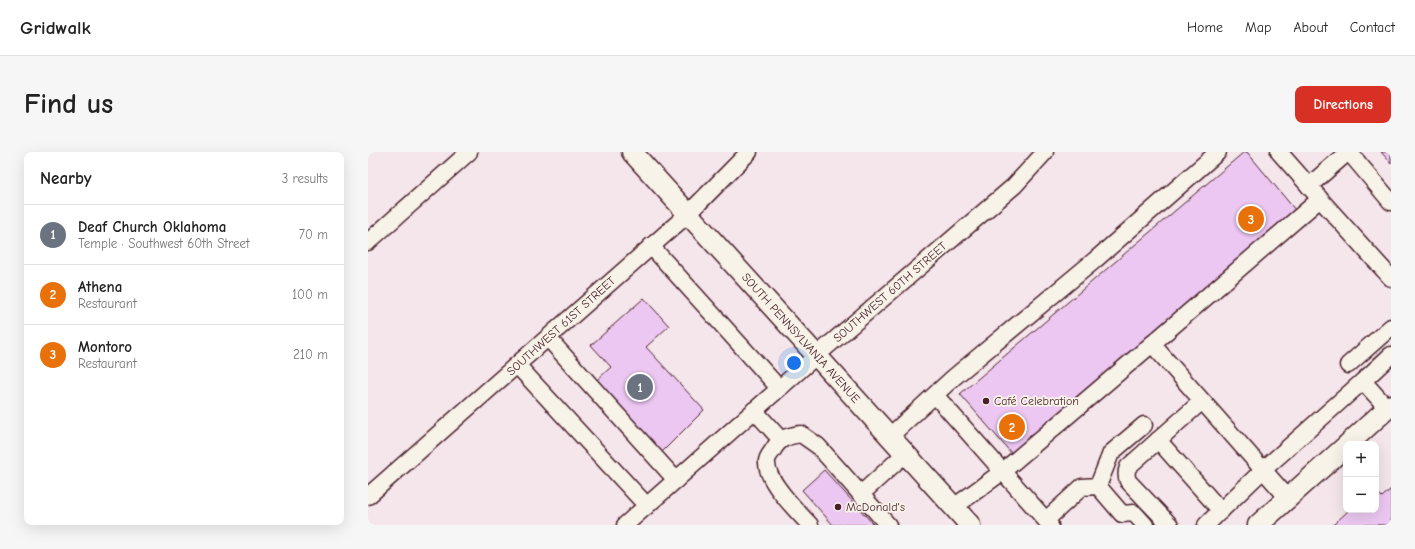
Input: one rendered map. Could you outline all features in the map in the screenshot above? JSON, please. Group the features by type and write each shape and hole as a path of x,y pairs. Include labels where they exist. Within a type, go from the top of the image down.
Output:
{"main road":[{"name":"SOUTH PENNSYLVANIA AVENUE","path":"632,152 970,525"},
{"path":"1351,441 1389,407"},
{"path":"1258,525 1343,449"}],"street":[{"path":"368,242 470,152"},
{"name":"SOUTHWEST 61ST STREET","path":"368,496 688,214 749,152"},
{"name":"SOUTHWEST 60TH STREET","path":"625,525 754,410 1008,190 1045,152"},
{"path":"890,436 953,378 1095,260 1218,152"},
{"path":"1279,152 1391,278"},
{"path":"1309,186 1348,152 1391,202"},
{"path":"954,507 1002,472 1320,199"},
{"path":"651,246 780,388"},
{"path":"1348,365 1391,327"},
{"path":"548,338 676,480"},
{"path":"1152,344 1288,498"},
{"path":"1206,525 1263,470 1391,355"},
{"path":"517,365 647,506"},
{"path":"1363,381 1389,407"},
{"path":"935,395 1048,523 1082,487 1098,486"},
{"path":"1170,525 1128,481 1126,477 1128,467 1202,401"},
{"path":"754,410 781,440"},
{"path":"1098,486 1111,453 1144,425"},
{"path":"810,525 786,499 770,476 767,460 774,448 786,436 801,434 818,446 888,525"},
{"path":"1158,440 1221,511"},
{"path":"861,494 906,454"},
{"path":"1098,486 1121,519 1134,513 1145,525"}],"building":[{"path":"1244,152 1247,152 1296,211 1012,454 960,394"},
{"path":"1381,152 1391,152 1391,163"},
{"path":"644,298 669,326 646,347 704,410 662,452 597,380 611,367 591,345"},
{"name":"McDonald's","path":"824,470 874,525 833,525 802,490"},
{"path":"1391,489 1391,525 1333,525 1346,513 1379,513 1379,494 1382,497"}],"place":[{"name":"Montoro","path":"1251,219"},
{"name":"Deaf Church Oklahoma","path":"640,387"},
{"name":"Café Celebration","path":"986,401"},
{"name":"Athena","path":"1012,427"},
{"name":"McDonald's","path":"838,507"}]}
